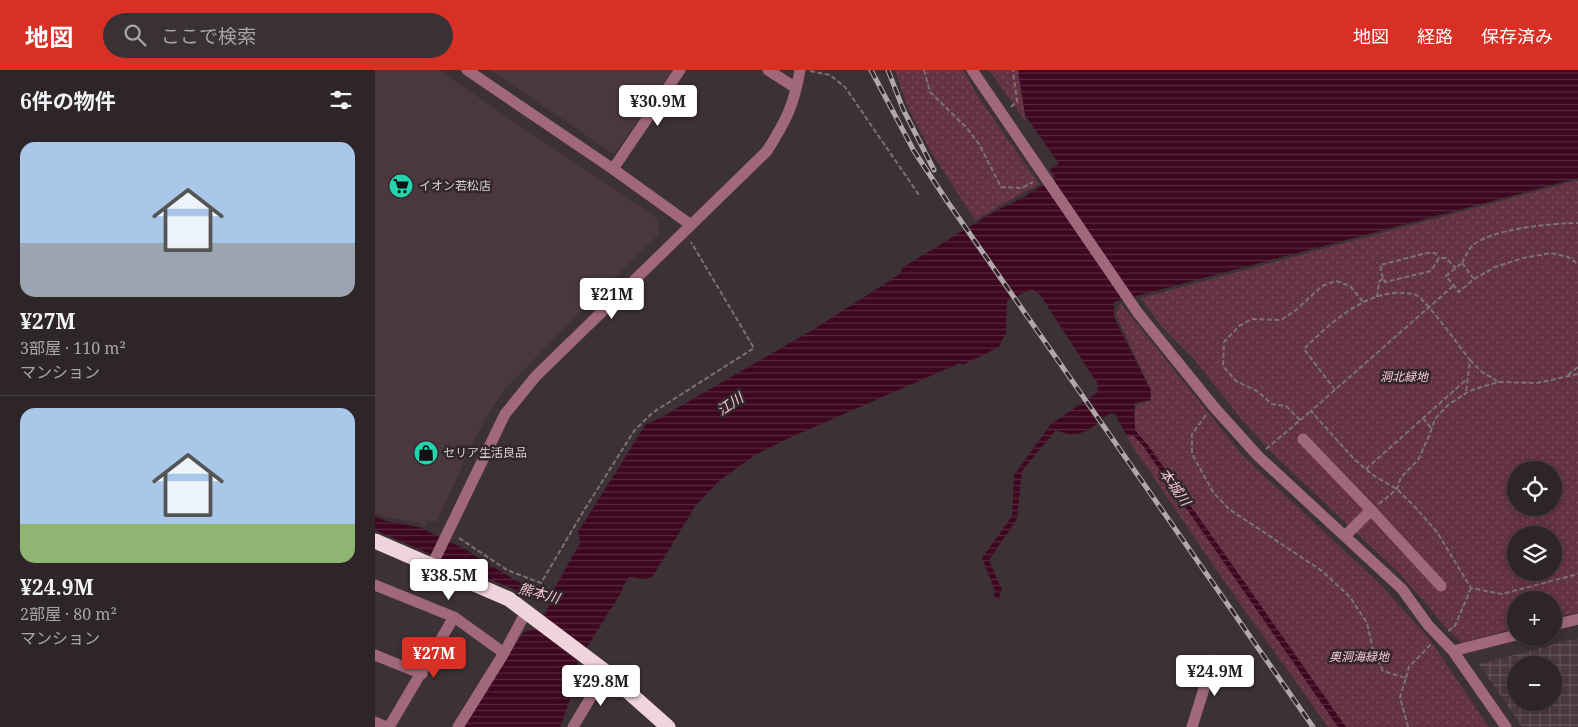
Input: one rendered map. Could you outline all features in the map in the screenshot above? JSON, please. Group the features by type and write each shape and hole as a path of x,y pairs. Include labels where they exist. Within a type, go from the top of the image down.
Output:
{"highway":[{"path":"375,541 509,598 603,670 668,727"}],"street":[{"path":"467,70 613,169 691,225"},
{"path":"613,169 680,70"},
{"path":"768,70 796,88"},
{"path":"432,565 505,414 536,376 767,150 782,128 791,108 800,70"},
{"path":"972,70 1038,179 1139,313 1214,407 1258,456 1402,589 1428,625 1453,651 1506,727"},
{"path":"1303,439 1441,586"},
{"path":"1345,536 1371,510"},
{"path":"375,585 454,617 504,653"},
{"path":"458,727 529,614"},
{"path":"375,722 388,727 454,617"},
{"path":"1562,623 1578,619"},
{"path":"1453,651 1507,637"},
{"path":"375,655 421,674"},
{"path":"1192,727 1213,660"},
{"path":"573,727 603,670"}],"path":[{"path":"800,70 816,71 830,75 845,87 919,195"},
{"path":"924,70 930,92 979,144 1001,187 1022,188 1038,179"},
{"path":"1010,108 1017,102 1013,70"},
{"path":"1578,223 1563,223 1493,234 1472,246 1462,263 1446,276 1459,292 1475,279 1495,267 1551,253 1568,257 1578,264"},
{"path":"459,538 507,570 541,583 634,431 652,413 754,348 689,238"},
{"path":"1427,253 1435,253 1439,258 1431,271 1385,282 1383,278 1381,265 1427,253"},
{"path":"1439,258 1446,258 1456,268"},
{"path":"1462,263 1475,279"},
{"path":"1377,297 1379,282 1383,278"},
{"path":"1300,420 1286,406 1272,404 1257,390 1236,381 1223,366 1224,342 1239,326 1252,319 1281,320 1296,310 1321,286 1336,281 1350,286 1364,303"},
{"path":"1258,456 1453,286"},
{"path":"1335,390 1303,349 1328,326 1349,311 1377,297 1393,292 1415,294 1429,308 1470,360 1498,382"},
{"path":"1466,393 1470,360"},
{"path":"1566,377 1578,367"},
{"path":"1371,510 1397,489 1401,477 1418,460 1435,419 1448,406 1466,393 1498,382 1537,383 1578,374"},
{"path":"1366,469 1468,378"},
{"path":"1214,407 1192,434 1192,454 1200,473 1213,492 1229,509 1322,572 1349,597 1367,623 1373,650 1383,671 1406,678 1400,697 1408,727"},
{"path":"1311,411 1354,459 1397,489 1437,532 1471,588 1502,594 1578,574"},
{"path":"1423,418 1431,428"}],"shaded area":[{"path":"375,70 438,70 658,219 659,234 556,336 502,393 468,452 437,522 427,521 425,527 419,523 375,513"},
{"path":"490,70 674,70 614,154"},
{"path":"1578,638 1578,727 1522,727 1511,711 1562,711 1562,656 1509,656 1548,646 1562,646 1562,642"},
{"path":"1507,657 1507,705 1479,664"}],"green space":[{"path":"895,70 963,70 981,101 1039,184 975,220 931,152 908,108"},
{"path":"989,70 1018,70 1026,122"},
{"name":"洞北緑地","path":"1578,180 1578,612 1562,616 1562,591 1507,591 1507,630 1462,643 1443,625 1398,572 1280,461 1242,420 1193,358 1161,326 1141,298"},
{"name":"奥洞海緑地","path":"1120,303 1244,457 1379,583 1428,637 1489,727 1328,727 1224,581 1127,438 1137,404 1151,401 1151,390 1116,315"}],"water":[{"path":"1018,70 1578,70 1578,178 1114,302 1114,317 1151,391 1150,400 1134,403 1135,430 1148,445 1346,727 1338,727 1143,446 1135,437 1126,434 1115,414 1109,414 1091,428 1079,433 1064,433 1056,430 1022,471 1017,519 989,560 1002,590 998,600 994,596 995,591 982,558 1012,516 1014,475 1051,424 1098,392 1097,383 1041,296 1034,290 1029,290 1007,301 1006,333 999,347 963,365 960,363 789,438 755,455 719,481 696,505 653,576 646,579 629,577 623,586 622,591 577,663 579,675 560,727 462,727 481,694 524,632 537,628 550,604 375,530 375,516 386,521 419,527 467,550 519,582 553,591 580,543 578,532 646,424 660,418 811,331 900,274 902,268 1055,177 1050,169 1059,164 1025,115"}],"railway":[{"path":"871,70 914,151 947,201 1313,727"},
{"path":"888,70 903,109 934,170"}],"place":[{"name":"イオン若松店","path":"401,186"},
{"name":"セリア生活良品","path":"426,453"}],"water label":[{"name":"江川","path":"730,404"},
{"name":"本城川","path":"1175,487"},
{"name":"熊本川","path":"539,593"}]}
